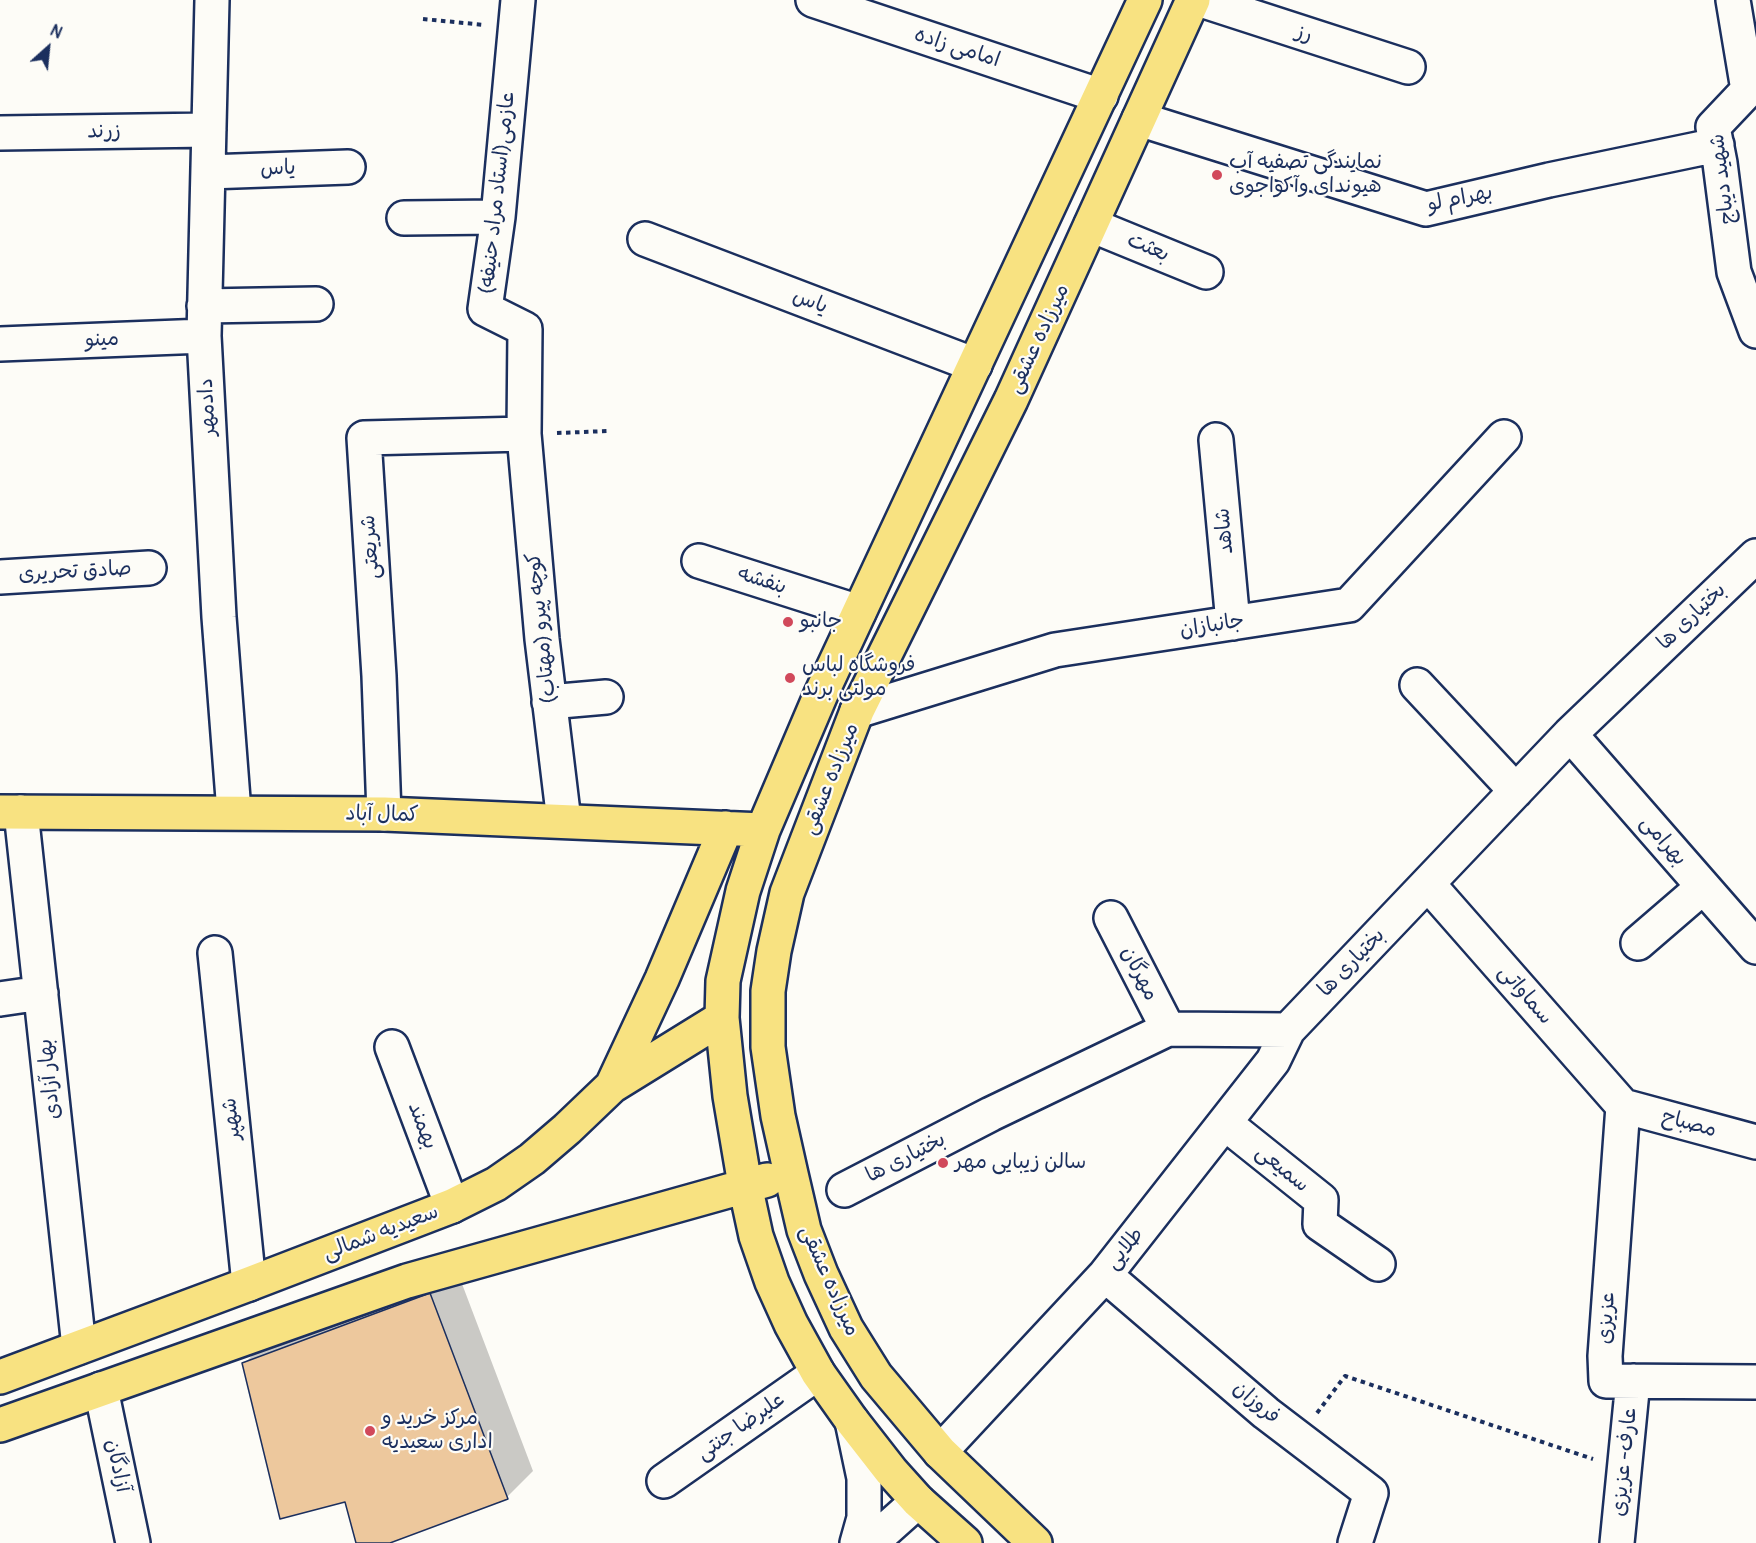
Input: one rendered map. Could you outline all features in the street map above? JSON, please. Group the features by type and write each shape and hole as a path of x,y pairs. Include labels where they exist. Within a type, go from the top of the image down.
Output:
{"main road":[{"name":"میرزاده عشقی","path":"965,1543 918,1501 891,1472 852,1420 818,1373 791,1324 772,1282 756,1236 730,1096 722,1018 723,981 743,891 763,830 821,694 1145,0"},
{"name":"میرزاده عشقی","path":"1035,1543 940,1452 876,1376 846,1328 804,1230 791,1174 778,1116 768,1047 768,991 787,893 857,711 1011,400 1193,0"},
{"path":"821,694 857,711"},
{"name":"کمال آباد","path":"10,812 384,814 763,830"},
{"path":"612,1086 663,979 726,828"},
{"name":"سعیدیه شمالی","path":"0,1377 452,1206 496,1184 532,1159 612,1086 722,1018"},
{"path":"0,1425 408,1281 791,1174"},
{"path":"249,1284 265,1330"}],"street":[{"name":"دادمهر","path":"212,0 204,321 219,617 234,812"},
{"name":"امامی زاده","path":"813,0 1101,96"},
{"name":"رز","path":"1201,0 1407,67"},
{"name":"شهید دیباج","path":"1741,3 1752,89 1713,127 1734,272 1756,331"},
{"name":"عازمی(استاد مراد حنیفه)","path":"516,14 498,217 485,309 525,329 524,434"},
{"name":"بهرام لو","path":"1139,119 1426,209 1549,180 1717,145"},
{"name":"زرند","path":"0,133 208,130"},
{"name":"یاس","path":"208,172 348,167"},
{"path":"404,218 498,217"},
{"name":"بعثت","path":"1091,225 1206,272"},
{"name":"یاس","path":"645,239 975,365"},
{"name":"مینو","path":"0,344 204,321 316,304"},
{"name":"کوچه پیرو (مهتاب)","path":"524,434 549,702 564,821"},
{"name":"شریعتی","path":"384,814 379,676 364,438 524,434"},
{"name":"جانبازان","path":"857,711 1055,650 1349,605 1504,437"},
{"name":"شاهد","path":"1216,440 1233,622"},
{"name":"بختیاری ها","path":"844,1190 991,1114 1168,1029 1288,1030 1570,734 1756,556"},
{"name":"بنفشه","path":"699,561 859,612"},
{"name":"صادق تحریری","path":"0,577 149,568"},
{"path":"1417,685 1516,791"},
{"path":"549,702 606,697"},
{"name":"بهرامی","path":"1570,734 1756,947"},
{"name":"بهار آزادی","path":"10,812 41,993 79,1347"},
{"name":"سماواتی","path":"1428,884 1623,1106"},
{"path":"1638,943 1703,887"},
{"name":"مهرگان","path":"1111,918 1168,1029"},
{"name":"شهپر","path":"215,953 249,1284"},
{"path":"0,999 41,993"},
{"name":"طلایی","path":"940,1452 1105,1275 1226,1124 1273,1061 1288,1030"},
{"name":"بهمند","path":"392,1047 452,1206"},
{"name":"مصباح","path":"1623,1106 1756,1142"},
{"name":"عزیزی","path":"1623,1106 1605,1356 1606,1381 1756,1382"},
{"name":"سمیعی","path":"1226,1124 1321,1200 1320,1224 1378,1264"},
{"name":"فروزان","path":"1105,1275 1266,1413 1371,1493 1355,1543"},
{"name":"علیرضا جنتی","path":"664,1481 818,1373"},
{"name":"عارف- عزیزی","path":"1617,1543 1633,1381"},
{"name":"آزادگان","path":"101,1389 133,1543"},
{"path":"852,1420 864,1478 864,1518 857,1543"},
{"path":"871,1543 918,1501"}],"path":[{"path":"423,19 516,14"},
{"path":"524,434 609,431"},
{"path":"1298,1437 1345,1376 1625,1470"}],"building":[{"name":"مرکز خرید و اداری سعیدیه","path":"430,1293 508,1499 390,1543 356,1543 345,1502 280,1519 242,1363"}],"place":[{"name":"نمایندگی تصفیه آب هیوندای وآکواجوی","path":"1217,175"},
{"name":"جانبو","path":"788,622"},
{"name":"فروشگاه لباس مولتی برند","path":"790,678"},
{"name":"سالن زیبایی مهر","path":"943,1163"},
{"name":"مرکز خرید و اداری سعیدیه","path":"370,1431"}]}
